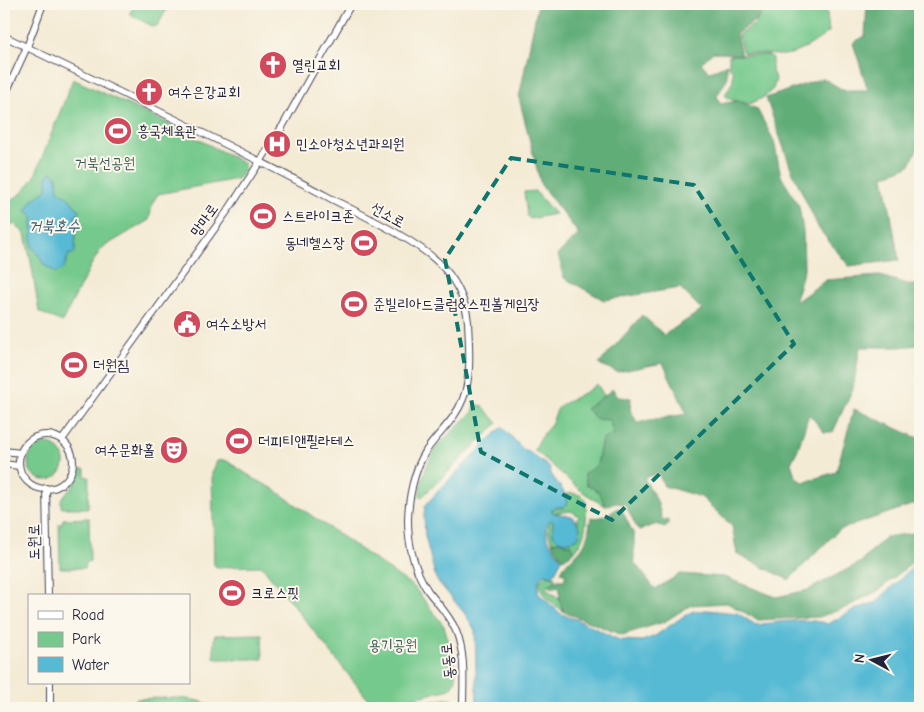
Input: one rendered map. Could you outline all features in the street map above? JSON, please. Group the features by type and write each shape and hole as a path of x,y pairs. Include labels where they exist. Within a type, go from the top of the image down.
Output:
{"street":[{"path":"4,97 27,47 42,4"},
{"name":"망마로","path":"62,440 261,162 281,130 351,4"},
{"name":"선소로","path":"4,36 291,177 403,238 439,263 460,290 468,320 469,370 466,390 457,413 423,456 415,479 408,512 408,529 414,561 419,577 428,591"},
{"path":"40,435 52,435 62,440 72,454 71,470 64,481 52,488 40,488 28,482 21,472 20,466 21,453 28,442 40,435"},
{"path":"4,451 21,453"},
{"path":"4,464 20,466"},
{"name":"도원로","path":"46,488 48,594"},
{"name":"동동로","path":"428,591 449,618 458,636 463,667 463,708"},
{"path":"50,684 50,708"}],"highlighted area":[{"path":"511,158 694,185 794,344 612,520 481,452 445,259"}],"green space":[{"path":"135,4 167,4 168,7 158,25 154,27 129,14"},
{"path":"538,4 764,4 756,20 736,34 741,55 713,52 701,63 709,72 727,64 727,79 717,96 720,104 738,101 757,109 774,141 781,176 799,206 803,231 804,269 794,303 826,280 880,276 911,285 920,285 920,345 860,347 853,388 833,432 824,432 809,414 798,449 791,463 795,476 803,482 836,472 854,409 920,439 920,502 839,530 789,580 737,554 732,526 701,497 664,486 658,473 644,478 657,501 662,519 668,520 665,528 657,524 640,530 637,528 625,504 615,503 606,506 598,491 587,485 584,474 597,465 602,439 614,434 609,420 597,419 586,409 613,389 618,397 631,398 630,410 637,422 687,414 663,363 617,372 599,364 642,315 664,335 702,310 680,288 604,300 564,278 558,254 579,234 541,185 519,98"},
{"path":"766,4 826,4 829,32 795,53 778,55 743,53 738,35 755,24"},
{"path":"867,4 920,4 920,144 909,166 884,176 899,260 849,266 819,229 792,171 766,98 823,78 843,90 868,90 853,43 865,36"},
{"path":"729,55 766,55 772,57 772,71 776,80 773,89 764,97 750,104 729,99 725,95 733,81 733,70 729,67"},
{"name":"거북선공원","path":"73,79 167,123 244,163 245,170 237,179 158,194 153,202 149,220 102,248 91,265 62,322 39,312 25,234 15,224 4,225 4,205 22,193 34,178"},
{"path":"535,191 555,214 530,219 527,216 524,192"},
{"path":"597,384 604,396 587,409 609,419 614,434 602,439 597,465 587,485 598,491 606,506 577,487 534,450 543,434 551,425 561,405"},
{"path":"475,404 482,406 498,423 420,497 425,471 437,446 473,412"},
{"path":"46,444 53,445 59,449 63,455 63,469 59,475 53,479 46,480 39,479 33,475 29,469 28,462 29,455 33,449 39,445"},
{"name":"용기공원","path":"223,460 272,488 414,587 444,626 454,659 456,679 450,689 375,708 262,566 217,567 214,565 212,473 217,461"},
{"path":"81,469 85,469 85,476 89,477 88,508 62,508 61,499 74,485"},
{"path":"567,494 581,495 586,500 586,521 582,540 574,552 573,547 562,541 570,542 579,524 576,519 579,516 571,511 553,513 552,511 555,508 563,508 567,504"},
{"path":"619,508 622,510 634,535 634,562 655,589 680,574 724,577 776,597 808,590 861,562 885,537 920,532 920,556 879,590 845,608 819,617 758,620 727,603 691,605 664,622 622,635 564,612 559,599 560,589 557,586 552,589 548,585 558,580 564,580 566,574 561,572 567,562 584,545 591,517 598,518"},
{"path":"89,518 90,561 86,563 85,568 60,568 59,524 62,524 63,519"},
{"path":"549,520 553,522 554,535 562,541 553,542 553,545 548,532"},
{"path":"562,541 565,544 571,545 574,552 563,559 553,545 553,542"},
{"path":"547,575 555,577 555,582 548,585 546,589 559,598 564,612 547,599 542,591 540,580"},
{"path":"262,634 263,659 214,658 215,635"},
{"path":"448,698 454,701 455,708 427,708 428,702"},
{"path":"137,699 189,699 215,708 120,708"}],"water":[{"name":"거북호수","path":"52,172 57,176 58,190 67,196 79,210 79,214 75,216 75,252 69,254 64,268 56,273 43,264 36,251 32,248 32,215 26,211 34,199 47,190 47,176"},
{"path":"502,427 523,449 550,468 551,474 566,495 567,504 563,507 555,507 551,511 572,516 580,527 579,537 561,541 553,534 553,521 550,520 547,525 546,530 549,541 562,559 553,576 545,574 539,579 538,593 561,614 619,640 642,641 655,636 693,611 707,610 737,613 756,625 803,620 828,624 851,611 876,602 920,562 920,708 477,708 475,630 465,614 436,579 425,536 424,515 425,506 437,492"}],"place":[{"name":"열린교회","path":"273,65"},
{"name":"여수은강교회","path":"149,92"},
{"name":"흥국체육관","path":"118,131"},
{"name":"민소아청소년과의원","path":"277,144"},
{"name":"스트라이크존","path":"263,216"},
{"name":"동네헬스장","path":"364,243"},
{"name":"준빌리아드클럽&스핀볼게임장","path":"354,304"},
{"name":"여수소방서","path":"187,324"},
{"name":"더원짐","path":"74,365"},
{"name":"더피티앤필라테스","path":"239,441"},
{"name":"여수문화홀","path":"174,450"},
{"name":"크로스핏","path":"232,593"}]}
